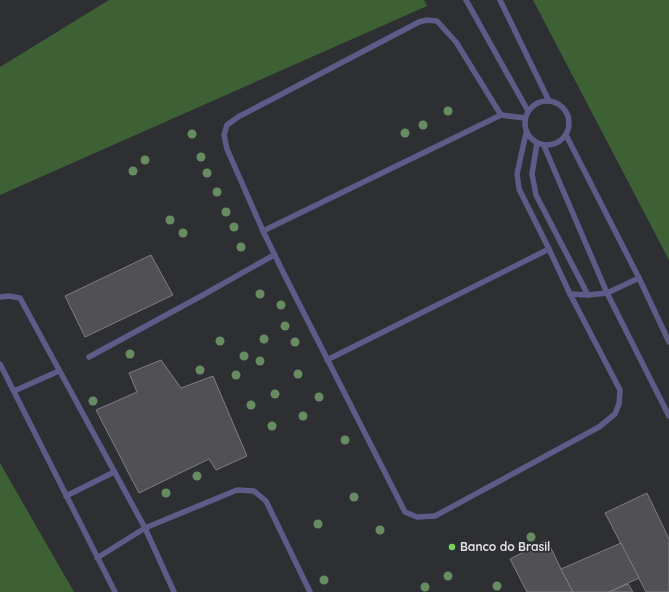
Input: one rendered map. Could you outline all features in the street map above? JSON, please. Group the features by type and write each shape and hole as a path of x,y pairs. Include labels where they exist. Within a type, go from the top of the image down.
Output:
{"lane":[{"path":"466,0 528,111"},
{"path":"500,0 549,101"},
{"path":"501,115 456,42 437,21 427,20 419,22 238,117 228,125 224,135 226,149 263,231 327,360 405,512 417,517 434,516 600,427 615,414 619,404 620,390 570,294 519,189 517,174 526,133"},
{"path":"543,101 549,101 557,103 563,108 567,114 569,128 562,140 550,146 544,146 537,144 530,139 524,126 525,118 532,106 543,101"},
{"path":"263,231 501,115 525,118"},
{"path":"566,135 639,278 669,342"},
{"path":"537,144 532,174 536,195 588,295"},
{"path":"544,146 607,293 669,416"},
{"path":"327,360 549,249"},
{"path":"89,356 274,255"},
{"path":"570,294 588,295 607,293 639,278"},
{"path":"0,297 9,296 20,298 145,528 174,592"},
{"path":"0,364 115,592"},
{"path":"14,391 59,371"},
{"path":"66,496 114,472"},
{"path":"97,558 145,528 237,490 254,491 266,501 310,592"}],"green space":[{"path":"109,0 424,0 427,6 0,195 0,67"},
{"path":"533,0 669,0 669,260"},
{"path":"0,463 74,592 0,592"}],"building":[{"path":"151,255 173,295 85,337 65,296"},
{"path":"161,360 181,388 213,376 247,456 216,470 209,459 139,493 96,410 137,392 129,373"},
{"path":"647,493 669,539 669,592 646,592 605,513"},
{"path":"547,540 573,592 527,592 510,559"},
{"path":"621,543 639,578 609,592 573,592 561,569"},
{"path":"628,584 633,592 609,592"}],"place":[{"name":"Banco do Brasil","path":"452,547"}]}
